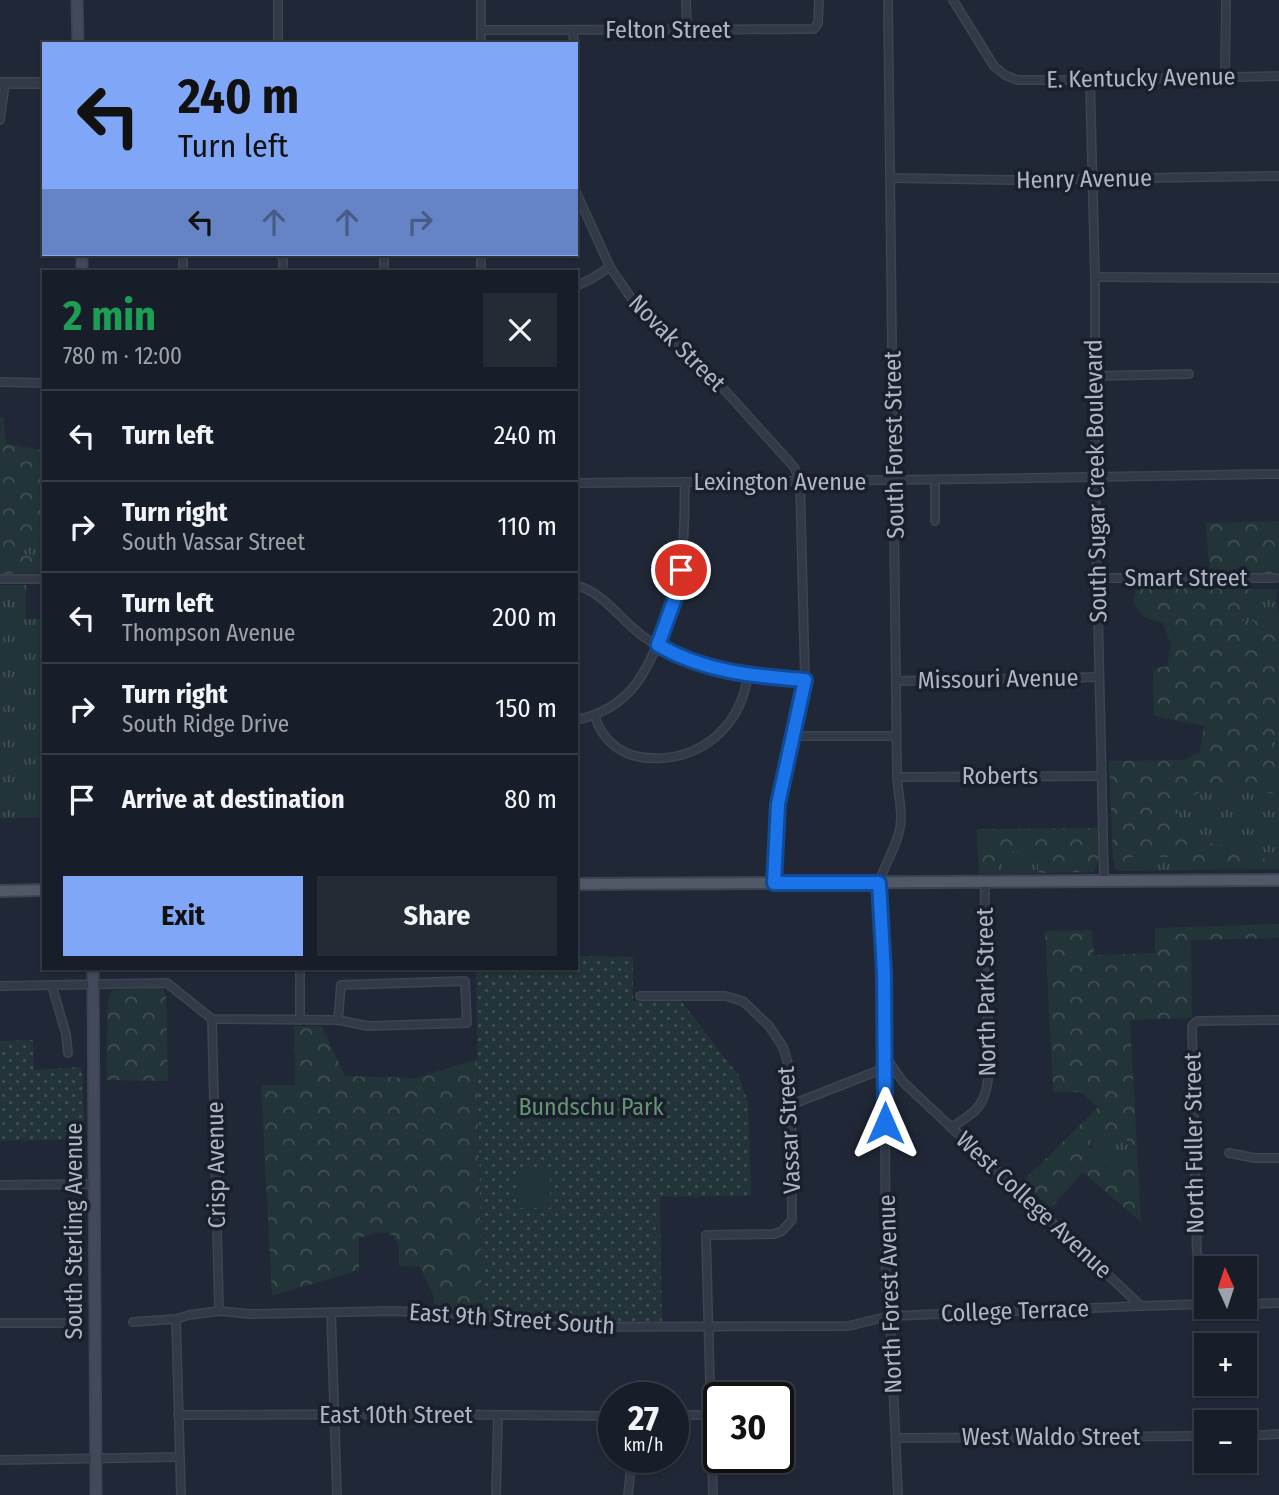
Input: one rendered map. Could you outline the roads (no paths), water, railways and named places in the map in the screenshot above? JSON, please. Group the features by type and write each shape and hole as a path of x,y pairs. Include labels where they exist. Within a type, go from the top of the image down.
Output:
{"main road":[{"path":"77,0 78,42"},
{"path":"578,884 1279,880"},
{"path":"0,891 42,890"},
{"name":"South Sterling Avenue","path":"93,970 96,1495"}],"street":[{"path":"278,0 278,42"},
{"path":"481,0 481,42"},
{"path":"686,0 687,29"},
{"name":"Felton Street","path":"481,30 814,29 818,23 819,0"},
{"name":"South Forest Street","path":"879,883 899,833 901,821 897,777 888,0"},
{"name":"E. Kentucky Avenue","path":"953,0 994,66 1003,74 1017,80 1279,76"},
{"path":"1225,78 1226,0"},
{"path":"573,31 574,42"},
{"name":"South Sugar Creek Boulevard","path":"1090,80 1104,881"},
{"path":"0,120 3,83 42,83"},
{"name":"Henry Avenue","path":"890,178 1012,180 1279,176"},
{"name":"Novak Street","path":"578,196 610,267 634,302 720,385 794,467 800,480"},
{"path":"578,285 610,267"},
{"path":"1094,277 1279,278"},
{"path":"1095,376 1189,374"},
{"path":"0,382 42,383"},
{"name":"Lexington Avenue","path":"578,483 800,480 894,482 1279,474"},
{"path":"774,883 778,804 805,680 800,480"},
{"path":"935,480 935,522"},
{"path":"578,720 595,716 621,700 637,685 649,667 675,598 681,570 685,482"},
{"name":"Smart Street","path":"1097,578 1276,578"},
{"path":"0,579 42,579"},
{"path":"578,586 600,596 631,626 658,645 694,664 748,675 805,680"},
{"path":"595,716 605,736 622,751 652,758 683,756 706,745 728,724 741,704 748,675"},
{"name":"Missouri Avenue","path":"897,681 1099,677"},
{"path":"793,736 897,736"},
{"name":"Roberts","path":"897,777 1102,776"},
{"name":"North Park Street","path":"951,1128 976,1111 983,1100 988,1083 984,964 985,882"},
{"name":"North Forest Avenue","path":"879,883 884,973 886,1286 890,1316 898,1495"},
{"path":"300,970 300,1020"},
{"path":"0,986 167,983 212,1018 338,1020 368,1026 467,1023 465,981 341,985 338,1020"},
{"path":"52,986 66,1034 68,1053"},
{"name":"Vassar Street","path":"640,996 725,996 744,1003 769,1026 783,1047 791,1074 792,1220 774,1234 706,1235 707,1326"},
{"name":"Crisp Avenue","path":"212,1018 219,1311"},
{"name":"North Fuller Street","path":"1200,1256 1193,1024 1197,1021 1279,1020"},
{"name":"West College Avenue","path":"884,1056 902,1082 1142,1306"},
{"path":"793,1104 885,1068"},
{"path":"1229,1153 1255,1158 1279,1158"},
{"path":"0,1185 95,1184"},
{"path":"1257,1304 1279,1303"},
{"path":"1142,1306 1194,1304"},
{"name":"College Terrace","path":"890,1316 1142,1306"},
{"name":"East 9th Street South","path":"132,1322 176,1319 219,1311 250,1314 468,1314 518,1324 561,1327 848,1326 890,1316"},
{"path":"331,1312 337,1495"},
{"path":"176,1319 181,1495"},
{"path":"0,1323 63,1323"},
{"path":"707,1326 709,1382"},
{"name":"East 10th Street","path":"178,1415 598,1416"},
{"path":"496,1495 499,1415"},
{"path":"1257,1435 1279,1434"},
{"name":"West Waldo Street","path":"896,1438 1194,1436"},
{"path":"0,1460 180,1457"},
{"path":"628,1495 630,1473"},
{"path":"712,1473 713,1495"}],"park label":[{"name":"Bundschu Park","path":"591,1107"}]}
